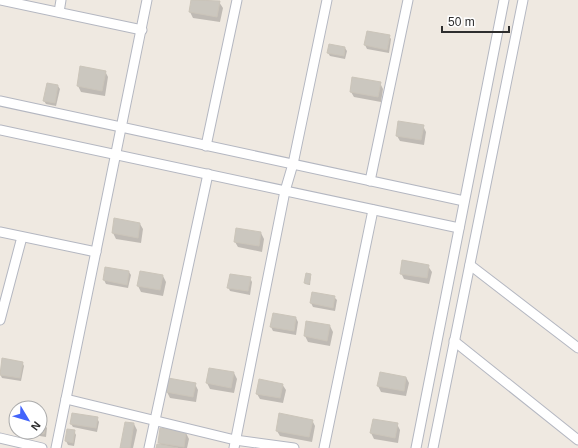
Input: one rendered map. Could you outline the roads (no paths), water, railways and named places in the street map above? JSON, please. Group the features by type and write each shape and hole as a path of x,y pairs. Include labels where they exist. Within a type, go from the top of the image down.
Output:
{"street":[{"path":"0,0 142,30"},
{"path":"58,12 61,0"},
{"path":"56,448 147,0"},
{"path":"206,146 236,0"},
{"path":"235,444 285,191 293,164 327,0"},
{"path":"370,181 408,0"},
{"path":"416,448 504,0"},
{"path":"433,448 523,0"},
{"path":"0,101 464,201"},
{"path":"0,130 459,228"},
{"path":"149,448 208,174"},
{"path":"324,448 373,210"},
{"path":"0,232 96,252"},
{"path":"0,320 22,237"},
{"path":"470,265 578,348"},
{"path":"454,341 578,440"},
{"path":"66,399 155,420 235,444 294,448"},
{"path":"0,438 42,448"}]}
